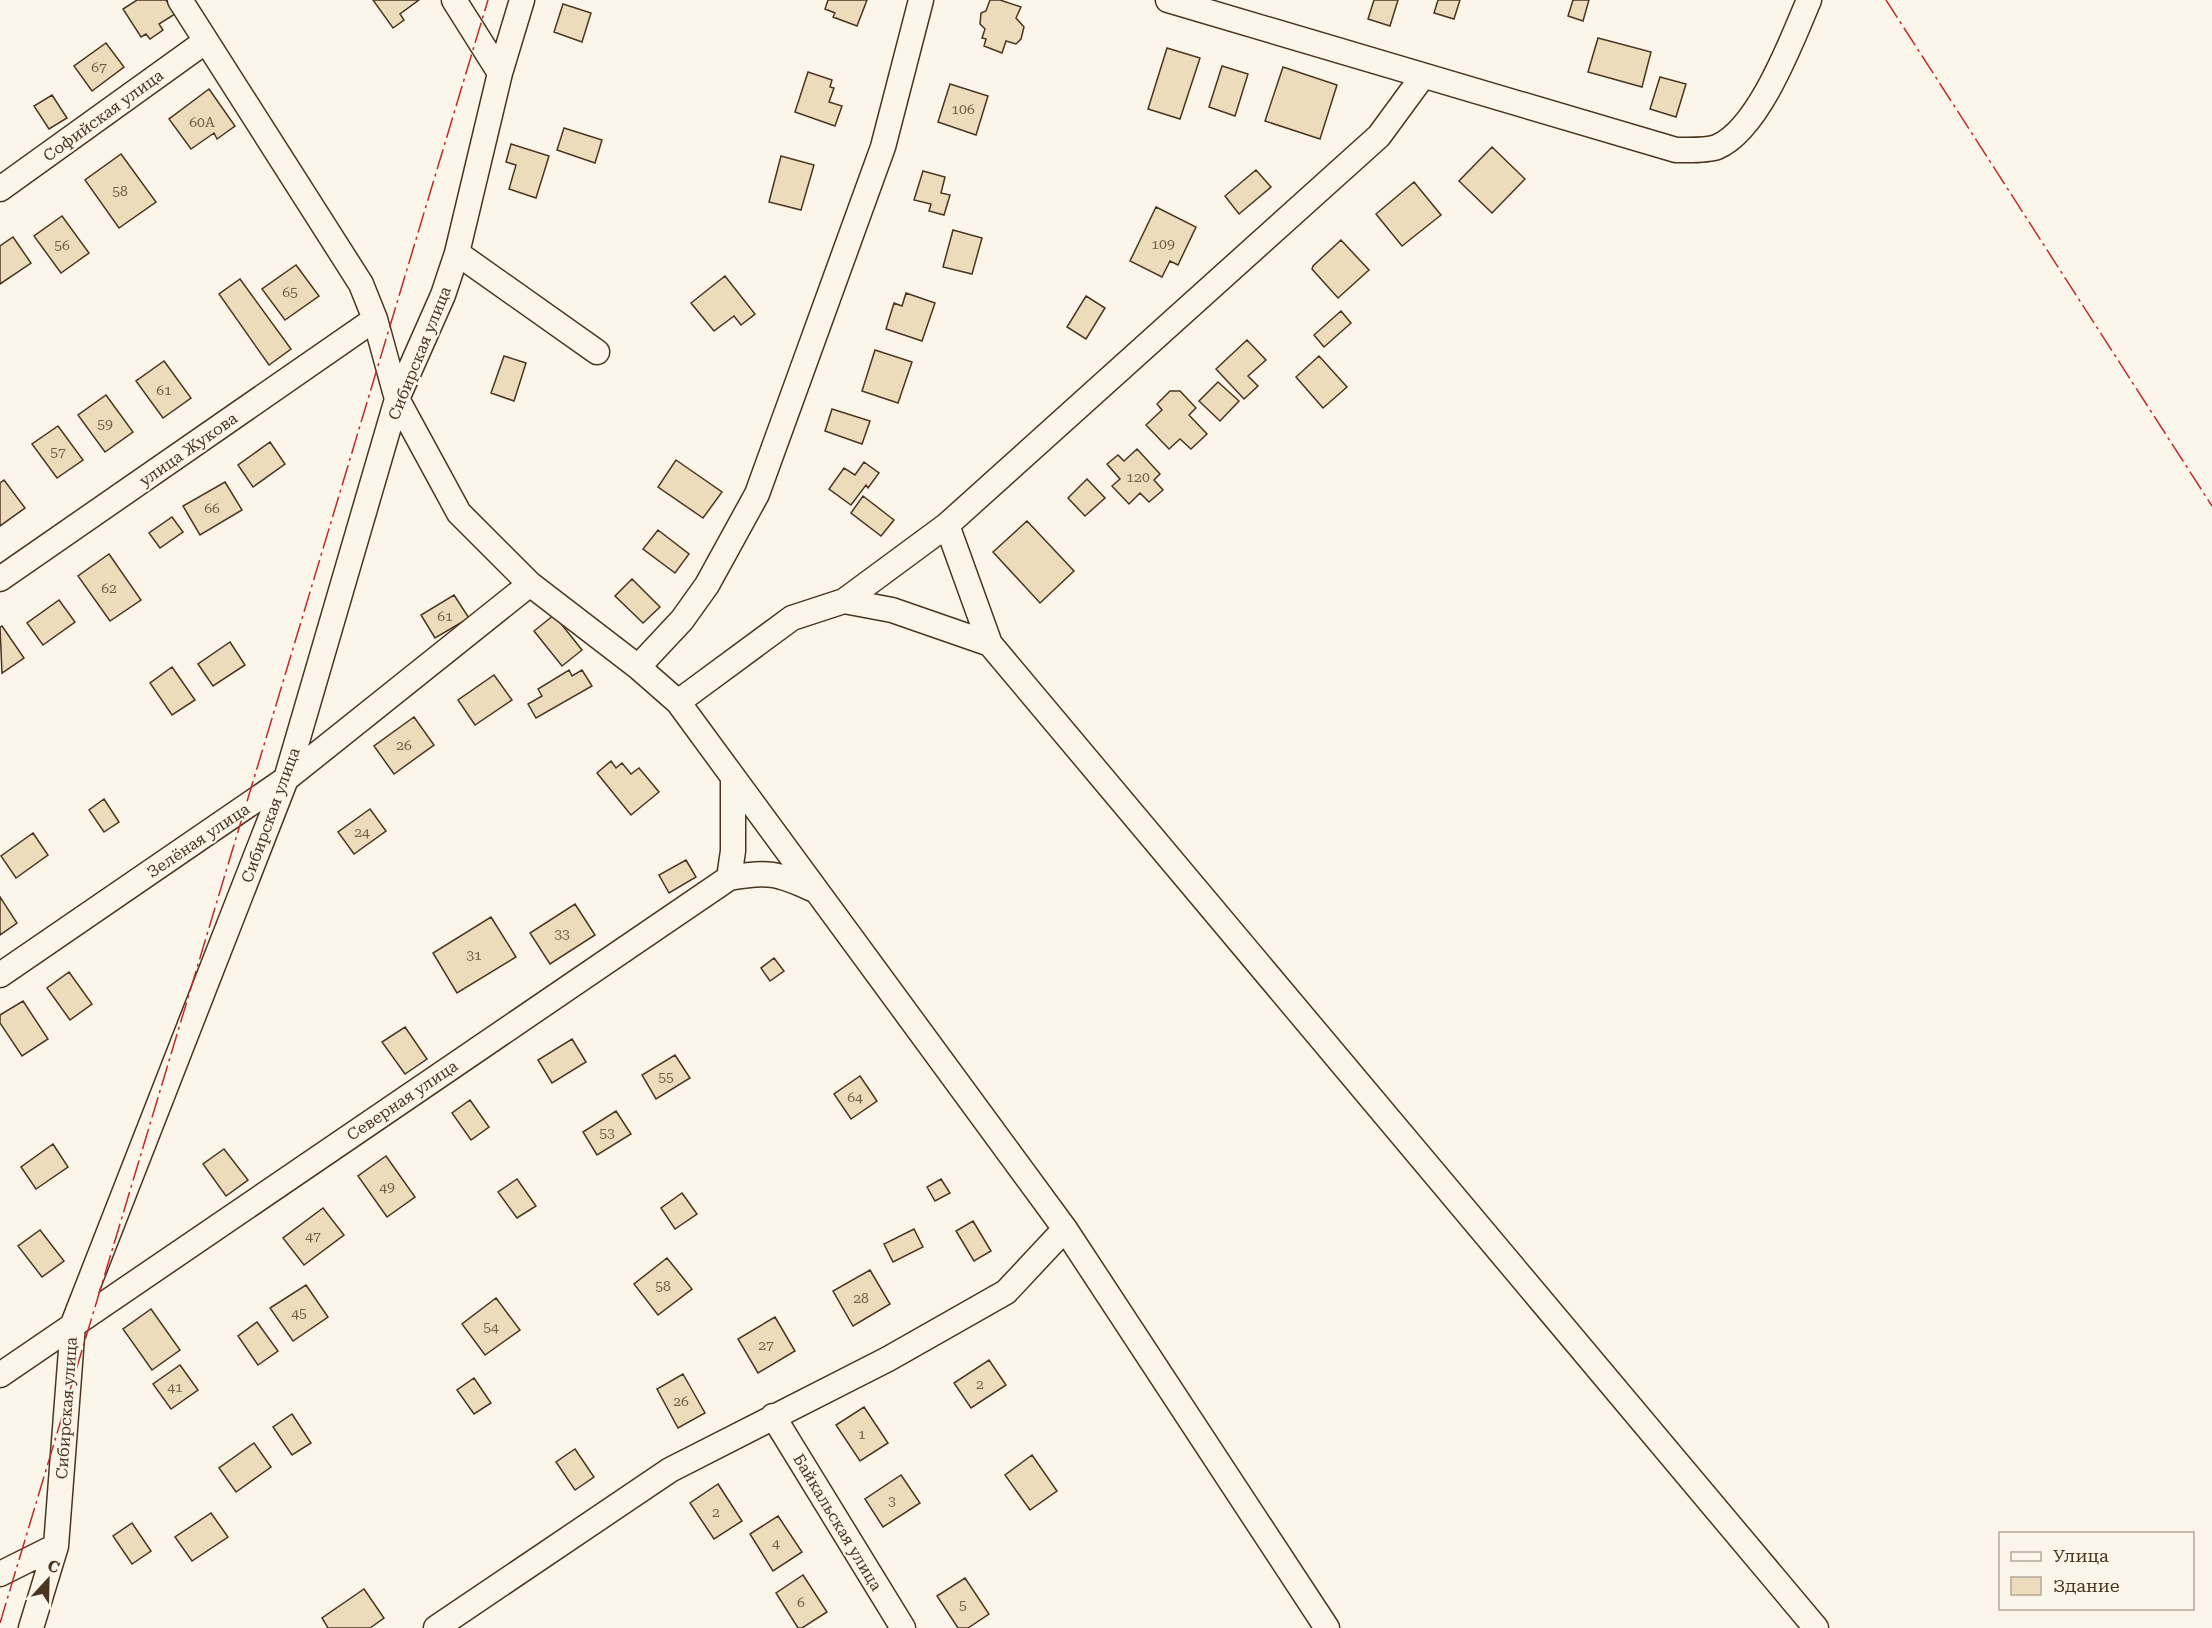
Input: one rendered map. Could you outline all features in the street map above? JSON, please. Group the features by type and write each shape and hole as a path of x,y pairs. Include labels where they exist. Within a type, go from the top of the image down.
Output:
{"street":[{"path":"180,0 362,284 375,319 397,399 459,513 530,584 638,667 678,702 1065,1229 1327,1628"},
{"path":"454,0 500,73"},
{"name":"Сибирская улица","path":"31,1628 56,1546 73,1324 286,779 397,399 443,295 457,253 500,73 522,0"},
{"path":"638,667 682,620 707,585 757,494 883,147 921,0"},
{"path":"1168,0 1676,150 1716,148 1727,141 1753,112 1780,68 1809,0"},
{"name":"Софийская улица","path":"0,189 206,41"},
{"path":"678,702 792,618 844,601 947,525 1379,136 1423,76"},
{"path":"457,253 597,352"},
{"name":"улица Жукова","path":"0,579 375,319"},
{"path":"947,525 990,644 1816,1628"},
{"name":"Зелёная улица","path":"0,975 286,779 530,584"},
{"path":"844,601 892,610 990,644"},
{"path":"729,878 733,851 732,777"},
{"name":"Северная улица","path":"0,1375 729,878 753,873 781,874 816,891"},
{"path":"448,1625 670,1470 888,1359 1006,1292 1065,1229"},
{"name":"Байкальская улица","path":"773,1416 903,1628"},
{"path":"0,1574 56,1546"}],"building":[{"path":"137,0 166,0 175,14 159,24 163,30 150,39 146,34 141,37 123,9"},
{"path":"373,0 419,0 400,14 404,20 393,28"},
{"path":"828,0 867,0 857,26 833,17 835,13 825,9"},
{"path":"990,0 1000,0 1021,7 1016,18 1024,27 1021,39 1016,44 1006,41 1002,53 984,46 986,39 982,38 985,29 980,24 981,13 986,11"},
{"path":"1374,0 1398,0 1390,26 1368,19"},
{"path":"1438,0 1460,0 1454,19 1434,13"},
{"path":"1573,0 1589,0 1583,21 1568,16"},
{"path":"563,4 591,13 582,42 554,32"},
{"path":"1598,38 1651,52 1642,87 1588,72"},
{"path":"106,43 124,67 92,91 74,66"},
{"path":"1167,48 1200,58 1180,119 1148,109"},
{"path":"1222,66 1248,74 1235,116 1209,107"},
{"path":"1283,67 1337,85 1320,139 1265,121"},
{"path":"808,72 832,80 830,87 834,88 829,102 842,106 835,126 795,112"},
{"path":"1660,77 1686,84 1676,117 1650,109"},
{"path":"950,84 988,96 976,135 938,122"},
{"path":"209,89 235,126 217,139 214,133 191,149 169,119"},
{"path":"52,95 67,118 49,129 34,106"},
{"path":"564,128 602,140 595,163 557,150"},
{"path":"511,144 549,156 536,198 509,189 516,165 506,162"},
{"path":"1492,147 1525,179 1492,213 1459,181"},
{"path":"121,154 156,202 119,228 85,180"},
{"path":"781,156 814,165 801,210 769,202"},
{"path":"1256,170 1271,187 1239,214 1225,196"},
{"path":"923,171 945,177 941,193 950,195 944,215 929,211 931,204 914,200"},
{"path":"1414,182 1441,215 1402,246 1376,214"},
{"path":"1156,207 1196,227 1178,265 1170,261 1162,277 1130,261"},
{"path":"62,216 89,253 61,273 34,236"},
{"path":"953,230 982,238 972,274 943,267"},
{"path":"13,237 31,263 0,284 0,246"},
{"path":"1341,240 1369,270 1338,298 1312,269"},
{"path":"296,265 319,296 285,320 262,289"},
{"path":"725,276 755,314 741,325 734,316 714,331 691,303"},
{"path":"240,279 291,349 269,365 219,294"},
{"path":"906,293 935,303 922,341 886,329 894,303 902,306"},
{"path":"1086,296 1105,308 1086,339 1067,327"},
{"path":"1341,311 1351,323 1324,347 1314,335"},
{"path":"1247,340 1266,360 1248,376 1258,386 1244,399 1216,369"},
{"path":"875,350 912,362 898,403 862,391"},
{"path":"504,356 526,363 514,401 491,393"},
{"path":"1319,356 1347,387 1323,408 1296,377"},
{"path":"164,361 191,398 163,418 136,381"},
{"path":"1218,382 1239,401 1220,421 1199,401"},
{"path":"1170,391 1180,391 1196,408 1189,415 1207,434 1191,449 1180,439 1169,449 1146,425 1162,410 1157,404"},
{"path":"106,395 133,432 105,452 78,415"},
{"path":"832,409 870,421 862,444 825,431"},
{"path":"58,426 83,460 57,478 32,444"},
{"path":"270,442 285,464 253,487 238,465"},
{"path":"1137,449 1160,474 1154,480 1163,490 1149,502 1140,493 1129,504 1112,486 1120,479 1107,464 1118,455 1124,461"},
{"path":"676,460 722,492 703,518 658,487"},
{"path":"864,462 879,473 868,488 866,485 851,505 829,489 844,468 855,475"},
{"path":"1087,479 1105,498 1085,516 1068,498"},
{"path":"4,480 25,508 0,526 0,483"},
{"path":"225,482 242,510 200,535 183,506"},
{"path":"863,496 894,520 881,536 851,513"},
{"path":"172,517 183,532 160,548 149,533"},
{"path":"1027,521 1074,571 1040,603 993,552"},
{"path":"658,530 689,554 675,573 643,549"},
{"path":"109,554 141,600 110,621 78,576"},
{"path":"632,579 660,607 643,623 615,596"},
{"path":"454,595 469,618 435,638 421,615"},
{"path":"59,600 75,622 43,645 27,623"},
{"path":"554,615 582,650 562,666 534,631"},
{"path":"2,626 24,658 2,673 0,627"},
{"path":"230,642 245,665 213,686 198,664"},
{"path":"172,667 195,700 172,715 150,683"},
{"path":"569,670 572,676 582,670 592,686 536,718 528,704 542,696 538,689"},
{"path":"494,675 512,700 475,725 458,700"},
{"path":"414,717 434,745 394,774 374,746"},
{"path":"611,761 616,768 622,763 631,774 639,768 659,792 631,815 597,773"},
{"path":"104,799 119,822 104,832 89,810"},
{"path":"370,809 386,831 354,854 338,832"},
{"path":"33,833 48,855 16,878 1,856"},
{"path":"686,860 696,877 669,893 659,875"},
{"path":"0,897 17,923 0,935"},
{"path":"575,904 595,935 550,964 530,933"},
{"path":"491,917 516,957 457,993 433,953"},
{"path":"774,958 784,971 770,981 761,968"},
{"path":"69,972 92,1004 70,1020 47,988"},
{"path":"23,1001 48,1039 22,1056 0,1023 0,1015"},
{"path":"405,1027 427,1059 405,1074 382,1042"},
{"path":"572,1039 586,1062 552,1083 538,1060"},
{"path":"675,1055 690,1078 656,1099 642,1075"},
{"path":"860,1076 877,1101 851,1119 834,1094"},
{"path":"470,1100 489,1127 471,1140 452,1113"},
{"path":"616,1111 631,1134 597,1155 583,1132"},
{"path":"53,1144 68,1167 36,1189 21,1167"},
{"path":"224,1149 248,1180 226,1196 203,1164"},
{"path":"386,1156 415,1197 387,1217 358,1176"},
{"path":"517,1179 536,1206 517,1218 498,1192"},
{"path":"941,1179 950,1193 935,1201 927,1187"},
{"path":"682,1193 697,1214 675,1229 661,1208"},
{"path":"323,1208 344,1235 304,1265 283,1238"},
{"path":"973,1221 991,1251 974,1261 956,1231"},
{"path":"914,1229 923,1247 893,1262 884,1244"},
{"path":"40,1230 64,1261 42,1277 18,1246"},
{"path":"667,1258 692,1289 658,1315 634,1284"},
{"path":"870,1270 890,1304 853,1326 833,1291"},
{"path":"306,1285 328,1317 293,1341 270,1308"},
{"path":"496,1298 520,1330 485,1355 462,1324"},
{"path":"151,1309 180,1350 152,1370 123,1329"},
{"path":"775,1317 795,1351 758,1373 738,1339"},
{"path":"257,1322 278,1351 258,1365 238,1336"},
{"path":"989,1360 1006,1385 971,1408 954,1383"},
{"path":"180,1365 198,1390 171,1409 153,1384"},
{"path":"683,1374 705,1413 678,1428 657,1389"},
{"path":"474,1378 491,1403 474,1414 457,1390"},
{"path":"864,1407 888,1443 860,1461 836,1425"},
{"path":"292,1414 311,1443 292,1455 273,1427"},
{"path":"254,1443 271,1467 236,1492 219,1468"},
{"path":"575,1449 594,1477 575,1490 556,1462"},
{"path":"1032,1455 1057,1491 1030,1510 1005,1475"},
{"path":"901,1475 920,1503 883,1527 865,1499"},
{"path":"718,1484 742,1521 714,1539 690,1503"},
{"path":"211,1513 228,1537 192,1561 175,1537"},
{"path":"778,1516 802,1552 773,1571 750,1534"},
{"path":"132,1523 151,1551 132,1564 113,1536"},
{"path":"803,1575 827,1612 802,1628 798,1628 776,1593"},
{"path":"965,1578 989,1614 968,1628 958,1628 937,1596"},
{"path":"364,1589 384,1618 370,1628 328,1628 322,1618"}],"power":[{"path":"0,1623 488,0"},
{"path":"1886,0 2212,506"}]}
